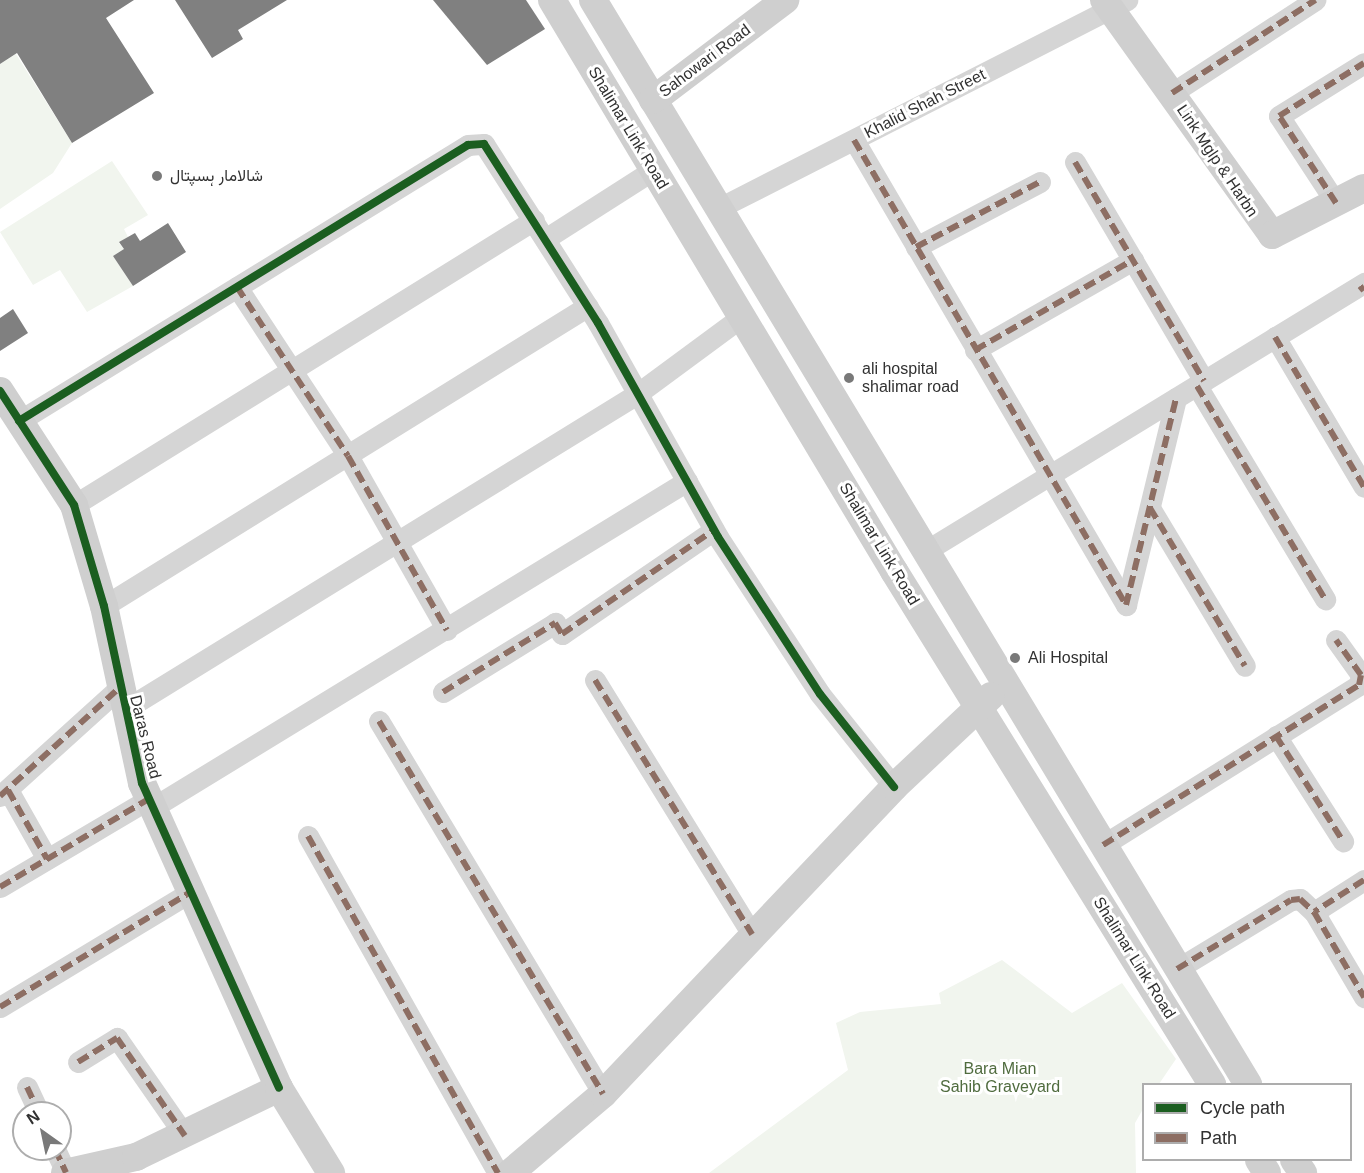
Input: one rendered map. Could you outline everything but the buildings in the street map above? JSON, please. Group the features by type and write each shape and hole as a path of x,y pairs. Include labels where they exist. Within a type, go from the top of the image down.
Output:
{"main road":[{"name":"Shalimar Link Road","path":"552,0 653,170 744,315 977,705 1211,1083"},
{"name":"Shalimar Link Road","path":"592,0 721,207 1005,688 1247,1083"},
{"name":"Sahowari Road","path":"653,100 785,0"},
{"name":"Link Mglp & Harbn","path":"1114,3 1172,93 1272,236 1364,188"},
{"name":"Daras Road","path":"0,391 74,505 104,606 122,698 150,803 279,1088 331,1173"},
{"path":"510,1173 603,1094 752,934 894,787 977,705 1005,688"},
{"path":"65,1173 136,1157 185,1136 279,1088"}],"street":[{"path":"1172,93 1315,0"},
{"name":"Khalid Shah Street","path":"721,207 854,140 1114,3"},
{"path":"1336,203 1279,116 1364,63"},
{"path":"854,140 1047,477 1126,605 1176,398"},
{"path":"19,421 468,145 484,144 495,155 588,306 714,530 820,693 894,787"},
{"path":"1075,162 1325,599"},
{"path":"545,239 653,170"},
{"path":"916,247 1040,182"},
{"path":"74,505 534,220"},
{"path":"975,350 1133,260"},
{"path":"924,552 1275,337 1363,286"},
{"path":"237,287 348,456 394,544 447,630"},
{"path":"104,606 588,306"},
{"path":"47,859 4,793 122,698 394,544 638,394 744,315"},
{"path":"1275,337 1363,485"},
{"path":"0,887 150,803 447,630 687,481"},
{"path":"1149,508 1245,666"},
{"path":"443,692 555,623 562,634 714,530"},
{"path":"1103,845 1363,681 1336,640"},
{"path":"595,680 752,934"},
{"path":"379,721 603,1094"},
{"path":"1276,736 1343,841"},
{"path":"308,836 498,1173"},
{"path":"1314,912 1364,880"},
{"path":"0,1007 189,893"},
{"path":"1177,969 1296,898 1314,912 1364,997"},
{"path":"78,1062 117,1038 185,1136"},
{"path":"27,1088 33,1101"}],"green space":[{"path":"16,54 72,143 53,173 0,209 0,64"},
{"path":"112,161 148,215 124,229 128,237 119,243 124,249 113,256 133,286 87,312 60,270 33,285 0,232"},
{"name":"Bara Mian Sahib Graveyard","path":"1002,960 1072,1013 1122,983 1176,1059 1160,1083 1142,1083 1142,1111 1135,1123 1136,1173 709,1173 848,1070 836,1023 860,1012 941,1004 939,993"}],"marked path":[{"path":"1172,93 1315,0"},
{"path":"1336,203 1279,116 1364,63"},
{"path":"854,140 1126,605 1176,398"},
{"path":"1075,162 1204,381"},
{"path":"916,247 1040,182"},
{"path":"975,350 1133,260"},
{"path":"1360,286 1364,291"},
{"path":"237,287 348,456 447,630"},
{"path":"1275,337 1364,487"},
{"path":"1197,386 1325,599"},
{"path":"1150,508 1245,666"},
{"path":"443,692 555,623 562,634 714,530"},
{"path":"1103,845 1359,685 1361,675 1336,640"},
{"path":"595,680 752,934"},
{"path":"0,796 120,687"},
{"path":"379,721 603,1094"},
{"path":"1276,736 1343,841"},
{"path":"8,790 47,859"},
{"path":"0,887 149,799"},
{"path":"308,836 498,1173"},
{"path":"1364,880 1314,912 1364,997"},
{"path":"0,1007 189,893"},
{"path":"1177,969 1291,900 1300,899 1314,912"},
{"path":"78,1062 117,1038 185,1136"},
{"path":"27,1087 33,1101"},
{"path":"60,1161 66,1173"}],"cycle path":[{"path":"19,421 468,145 484,144 598,323 718,537 820,694 894,787"},
{"path":"0,391 74,505 104,606 142,783 279,1088"}],"place":[{"name":"شالامار ہسپتال","path":"157,176"},
{"name":"ali hospital shalimar road","path":"849,378"},
{"name":"Ali Hospital","path":"1015,658"}]}
